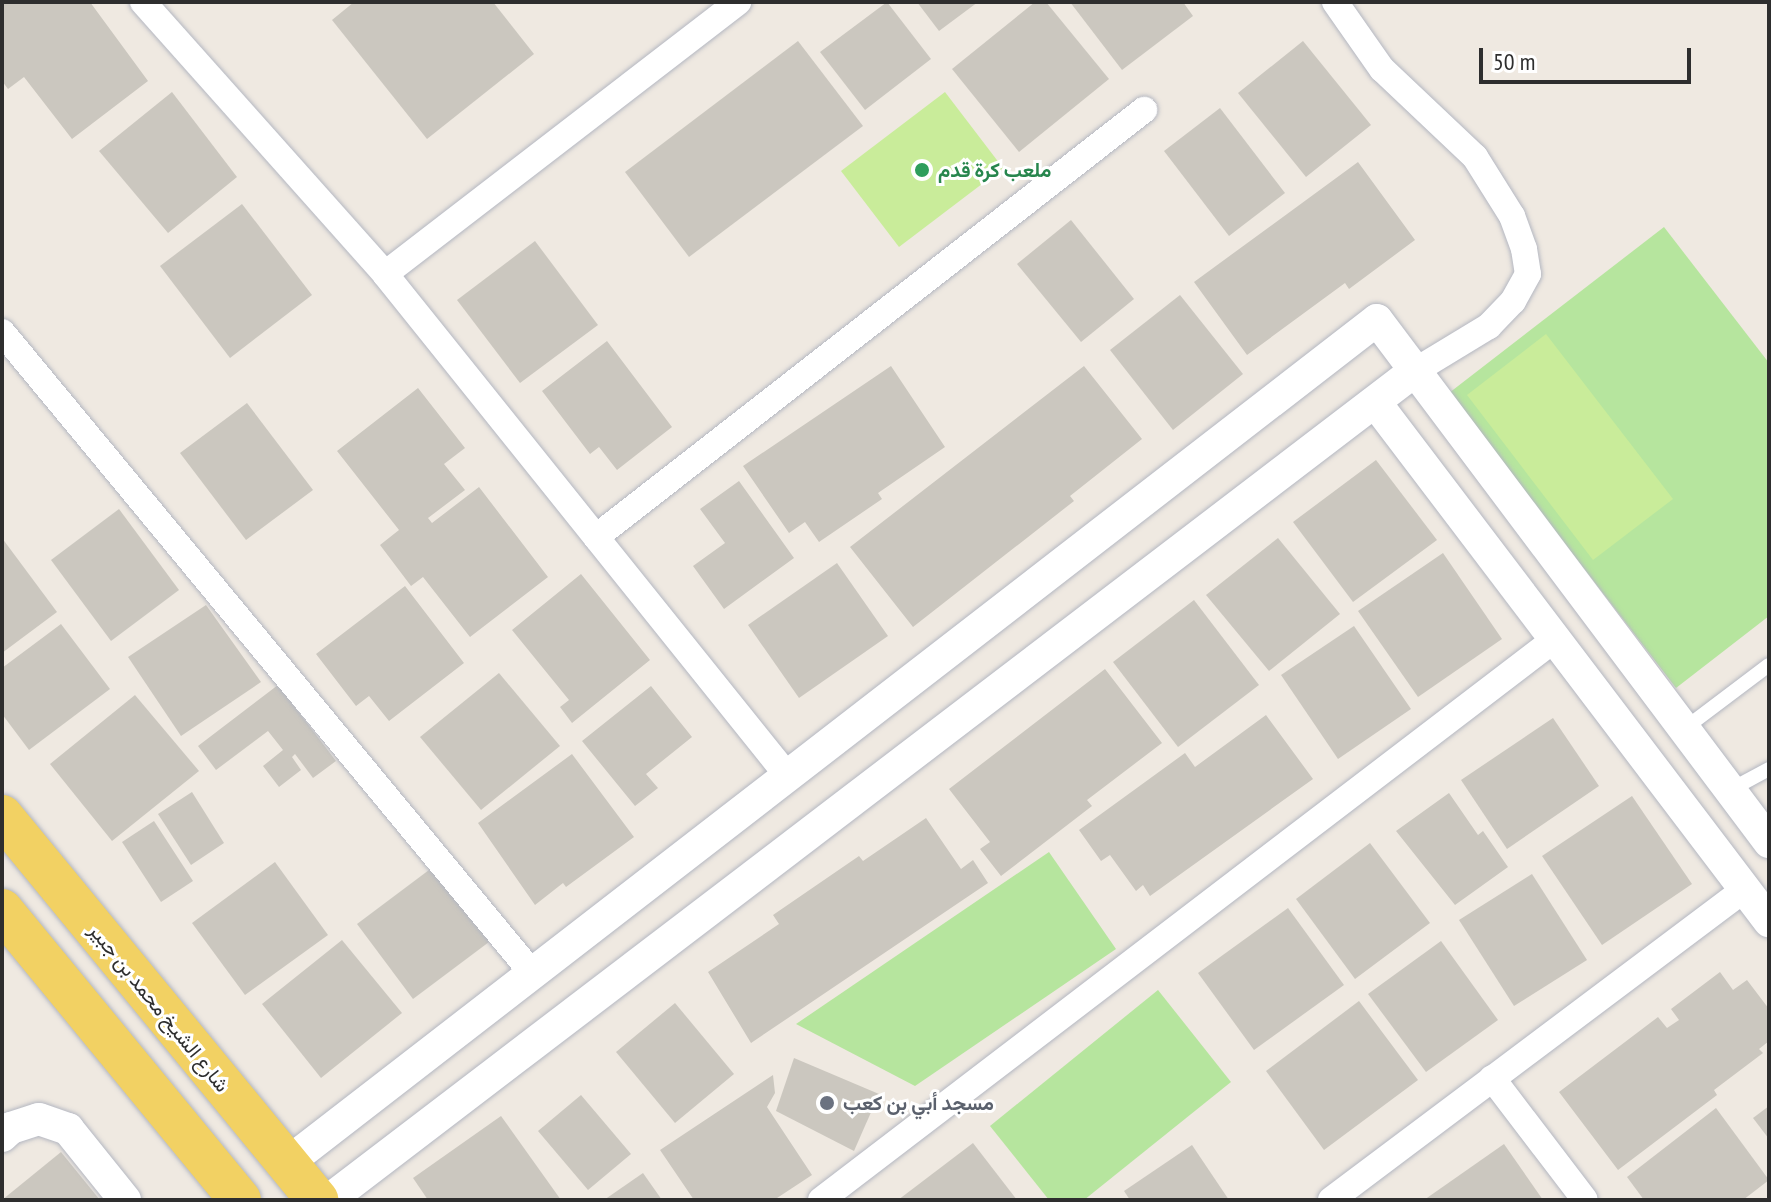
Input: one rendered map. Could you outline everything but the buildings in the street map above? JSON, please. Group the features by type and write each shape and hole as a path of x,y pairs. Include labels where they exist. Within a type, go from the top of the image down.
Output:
{"main road":[{"name":"شارع الشيخ محمد بن جبير","path":"2,816 317,1200"},
{"path":"2,910 240,1200"}],"street":[{"path":"143,2 385,274 787,775"},
{"path":"385,274 738,2"},
{"path":"329,1200 1415,371 1489,326 1513,301 1528,274 1524,249 1512,216 1475,157 1382,69 1335,2"},
{"path":"596,537 1144,110"},
{"path":"286,1164 1377,320 1769,842"},
{"path":"2,332 532,973"},
{"path":"1375,402 1769,921"},
{"path":"821,1200 1555,639"},
{"path":"1331,1200 1745,889"},
{"path":"1492,1078 1585,1200"},
{"path":"2,1136 11,1128 39,1119 68,1129 125,1200"}],"lane":[{"path":"1684,729 1769,665"},
{"path":"1730,790 1769,769"}],"green space":[{"name":"ملعب كرة قدم","path":"945,92 1003,168 899,247 841,171"},
{"path":"1664,227 1769,363 1769,616 1676,688 1449,393"},
{"path":"1546,334 1673,499 1593,560 1467,395"},
{"path":"1049,852 1116,949 915,1086 796,1024"},
{"path":"1158,990 1231,1082 1084,1200 1049,1200 990,1126"}],"place":[{"name":"ملعب كرة قدم","path":"922,170"},
{"name":"مسجد أبي بن كعب","path":"827,1103"}]}
